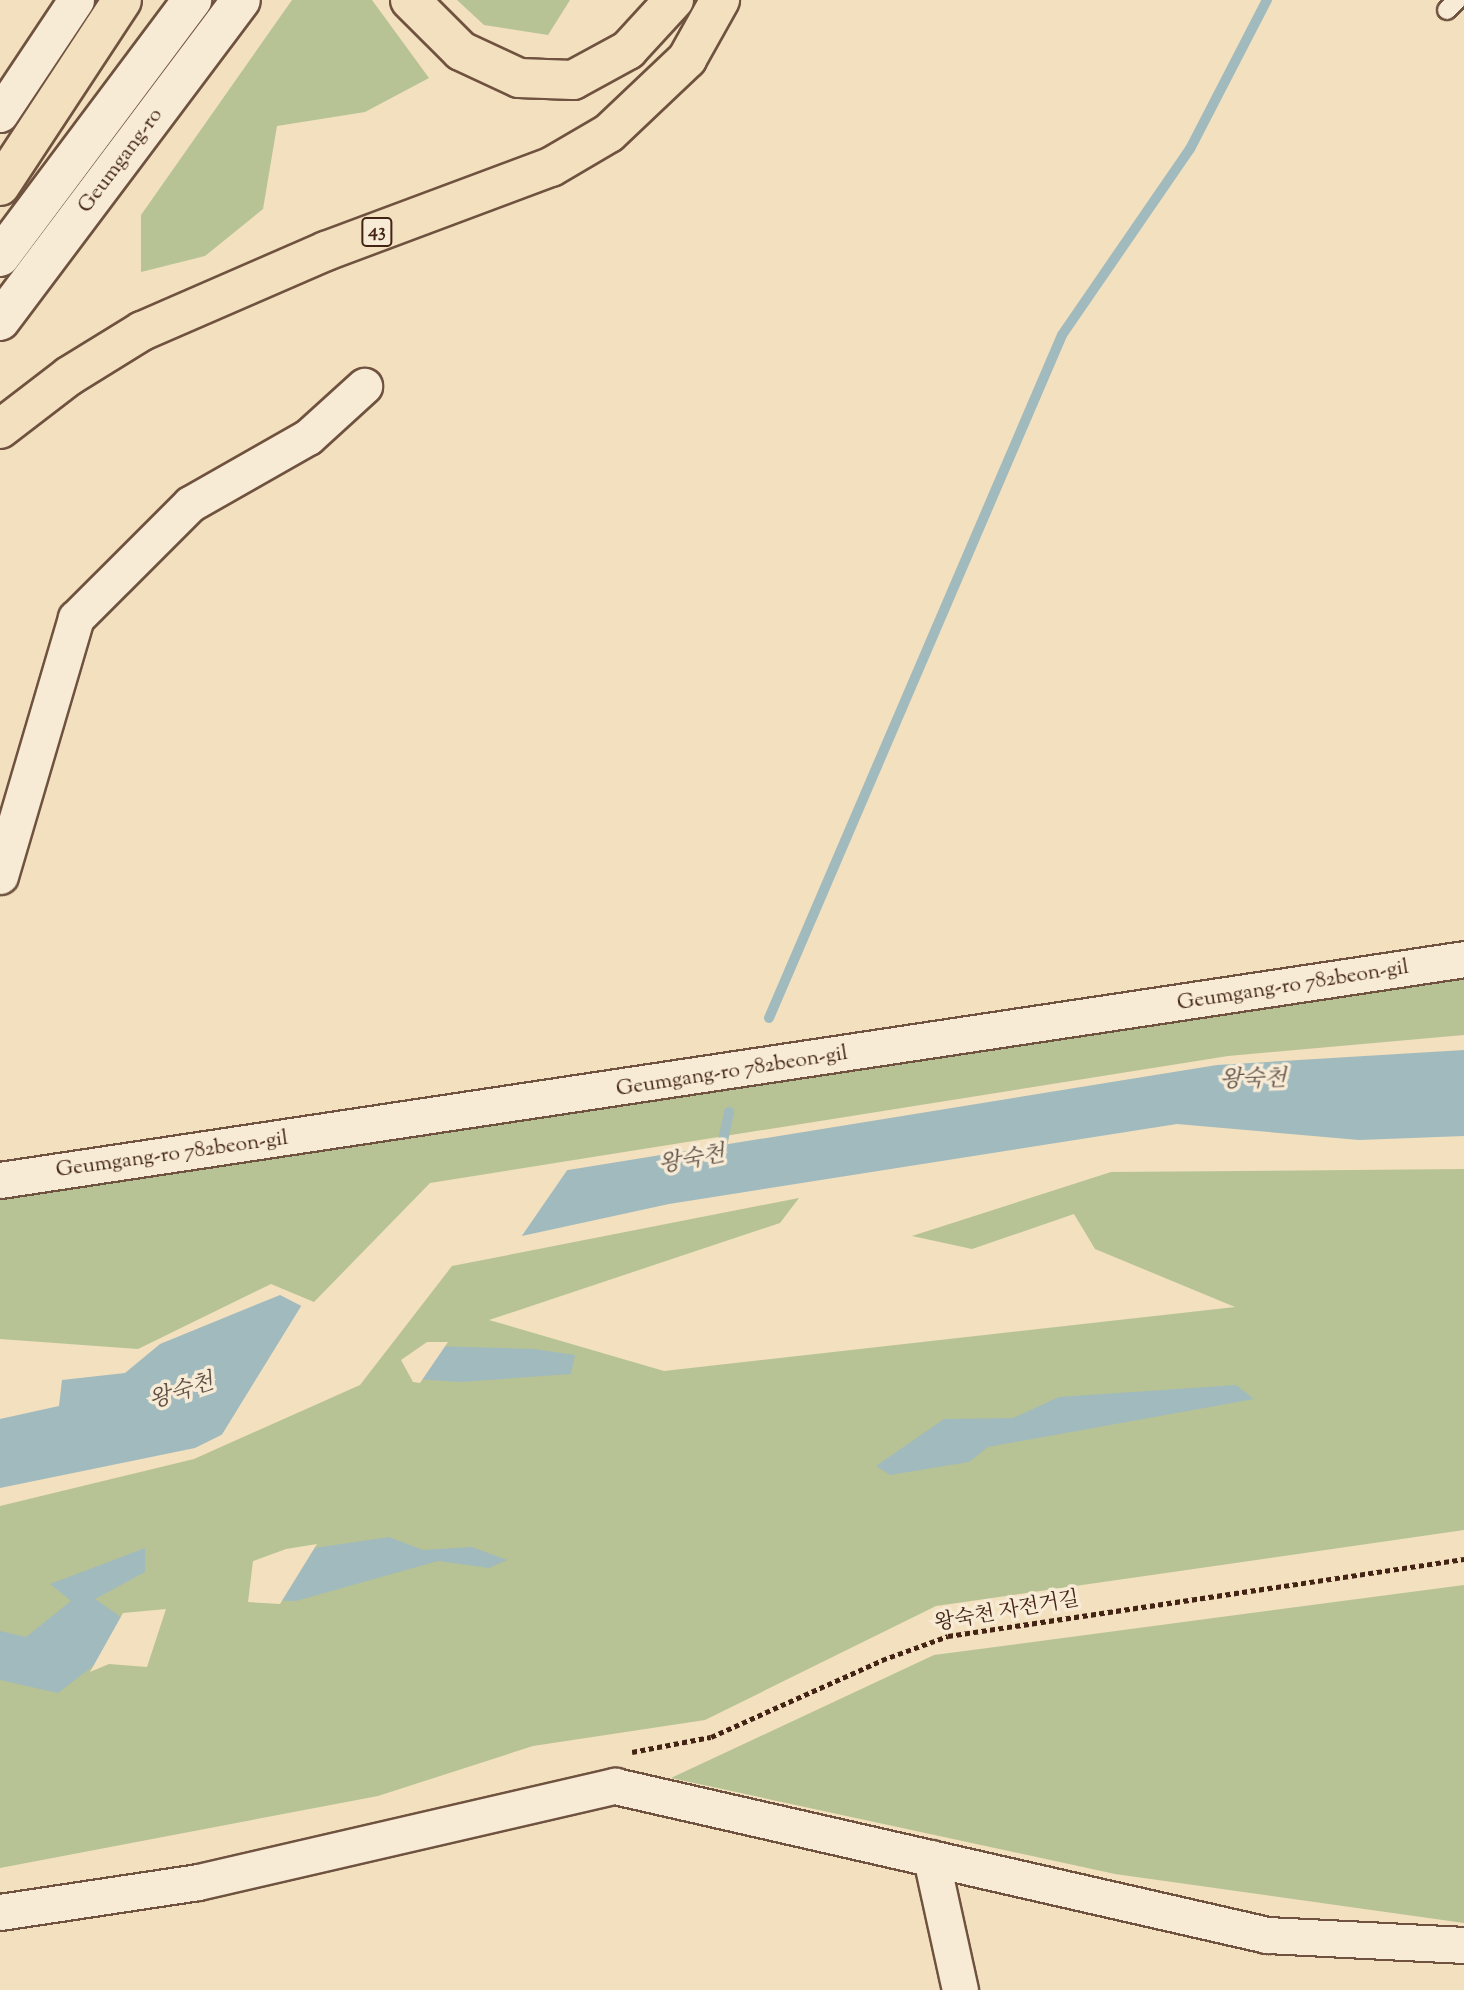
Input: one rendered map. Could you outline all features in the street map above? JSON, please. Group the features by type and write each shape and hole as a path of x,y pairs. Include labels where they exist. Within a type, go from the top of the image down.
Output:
{"main road":[{"path":"0,186 122,0"},
{"path":"410,0 461,51 519,78 573,80 628,50 674,0"},
{"name":"43","path":"0,429 69,376 142,331 326,251 551,167 609,133 687,60 720,0"}],"street":[{"path":"0,114 76,0"},
{"name":"Geumgang-ro","path":"0,257 192,0"},
{"name":"Geumgang-ro","path":"0,321 241,0"},
{"path":"0,876 76,618 190,504 308,437 364,386"},
{"name":"Geumgang-ro 782beon-gil","path":"0,1180 1464,958"},
{"path":"0,1912 198,1882 615,1786 1267,1935 1464,1945"},
{"path":"931,1858 960,1990"}],"path":[{"name":"왕숙천 자전거길","path":"628,1753 711,1737 882,1660 948,1636 1464,1559"}],"green space":[{"path":"292,0 372,0 429,78 365,112 277,126 263,209 205,256 141,272 141,215"},
{"path":"457,0 570,0 548,35 484,25"},
{"path":"1464,964 1464,1035 1228,1056 430,1183 314,1302 271,1284 138,1349 0,1339 0,1194"},
{"path":"1464,1169 1464,1530 936,1606 705,1720 533,1746 378,1796 0,1868 0,1506 194,1459 360,1385 452,1266 799,1198 780,1223 489,1320 664,1371 1235,1307 1095,1249 1074,1214 972,1249 912,1236 1111,1172"},
{"path":"1464,1585 1464,1923 1115,1874 671,1778 934,1655"}],"water":[{"name":"왕숙천","path":"1464,1050 1464,1136 1359,1140 1177,1124 669,1204 439,1254 348,1372 195,1448 0,1488 0,1419 59,1406 62,1380 125,1373 160,1344 280,1295 317,1314 426,1193 1217,1065"},
{"path":"428,1346 534,1349 575,1355 571,1374 461,1382 414,1379"},
{"path":"1236,1385 1254,1399 988,1447 969,1462 890,1475 876,1466 944,1419 1013,1418 1059,1397"},
{"path":"389,1537 423,1550 472,1547 507,1560 489,1568 438,1561 296,1601 251,1600 287,1552"},
{"path":"145,1548 145,1572 95,1599 121,1617 163,1612 58,1693 0,1680 0,1631 26,1637 71,1601 50,1584"}],"pier":[{"path":"570,1166 519,1240 441,1257 350,1374 218,1441 303,1303 316,1309 424,1190"},
{"path":"427,1342 448,1342 420,1383 413,1382 401,1360"},
{"path":"317,1544 280,1604 248,1602 253,1561 286,1549"},
{"path":"166,1609 147,1667 109,1664 90,1672 123,1613"}],"waterway":[{"path":"769,1018 1062,335 1190,149 1267,0"},
{"name":"왕숙천","path":"720,1156 729,1112"}]}
